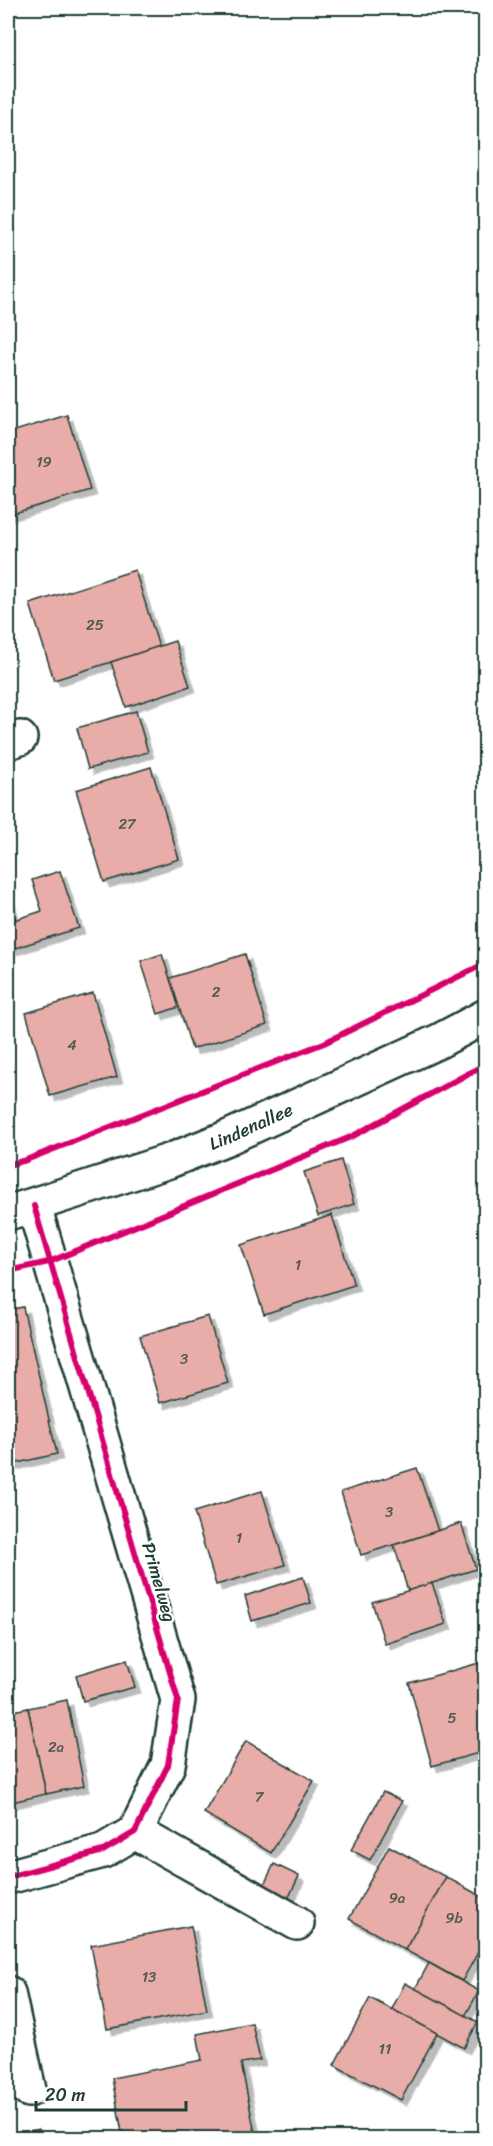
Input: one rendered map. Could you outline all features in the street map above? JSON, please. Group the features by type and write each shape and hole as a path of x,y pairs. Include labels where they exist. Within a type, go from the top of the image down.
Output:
{"street":[{"name":"Lindenallee","path":"21,1210 169,1161 229,1137 439,1041 486,1016"},
{"name":"Primelweg","path":"21,1210 178,1700 168,1765 135,1832"},
{"path":"8,1877 103,1851 135,1832 297,1923"},
{"path":"8,1993 29,2090"}],"building":[{"path":"67,415 90,490 8,515 8,433"},
{"path":"135,570 159,647 54,680 30,604"},
{"path":"175,641 190,686 126,707 111,662"},
{"path":"136,711 148,752 88,769 77,728"},
{"path":"151,767 179,859 104,882 76,790"},
{"path":"60,871 79,928 12,949 8,936 8,922 42,911 32,880"},
{"path":"8,895 15,919 8,922"},
{"path":"162,954 179,1007 158,1014 141,961"},
{"path":"245,954 267,1025 192,1049 170,978"},
{"path":"93,993 117,1077 50,1096 26,1013"},
{"path":"341,1160 354,1204 318,1216 304,1172"},
{"path":"332,1215 354,1285 264,1314 241,1245"},
{"path":"23,1307 57,1454 8,1465 8,1310"},
{"path":"208,1316 228,1383 160,1403 140,1336"},
{"path":"417,1468 438,1531 361,1555 341,1492"},
{"path":"262,1491 285,1565 216,1585 194,1512"},
{"path":"461,1523 476,1569 408,1591 394,1545"},
{"path":"303,1577 311,1603 252,1621 245,1596"},
{"path":"432,1583 446,1624 385,1644 372,1602"},
{"path":"127,1660 135,1687 83,1701 76,1675"},
{"path":"479,1663 486,1686 486,1751 432,1766 409,1683"},
{"path":"67,1700 84,1786 46,1794 28,1708"},
{"path":"28,1708 46,1794 8,1803 8,1712"},
{"path":"246,1741 314,1781 271,1853 204,1813"},
{"path":"383,1792 402,1801 370,1860 351,1850"},
{"path":"389,1846 446,1877 405,1950 349,1919"},
{"path":"274,1864 299,1876 287,1901 262,1889"},
{"path":"446,1877 486,1899 486,1938 462,1981 405,1950"},
{"path":"191,1926 207,2010 107,2029 91,1945"},
{"path":"429,1963 479,1991 465,2016 415,1989"},
{"path":"405,1983 478,2022 464,2048 392,2009"},
{"path":"370,1998 437,2033 401,2100 334,2065"},
{"path":"252,2023 260,2060 241,2063 256,2138 123,2138 112,2078 202,2060 197,2034"},
{"path":"39,2129 41,2138 13,2138 12,2134"}],"cycle path":[{"path":"8,1165 26,1160 324,1043 486,963"},
{"path":"8,1271 49,1262 353,1136 486,1064"},
{"path":"8,1877 103,1851 135,1832 168,1765 178,1700 34,1206"}]}
